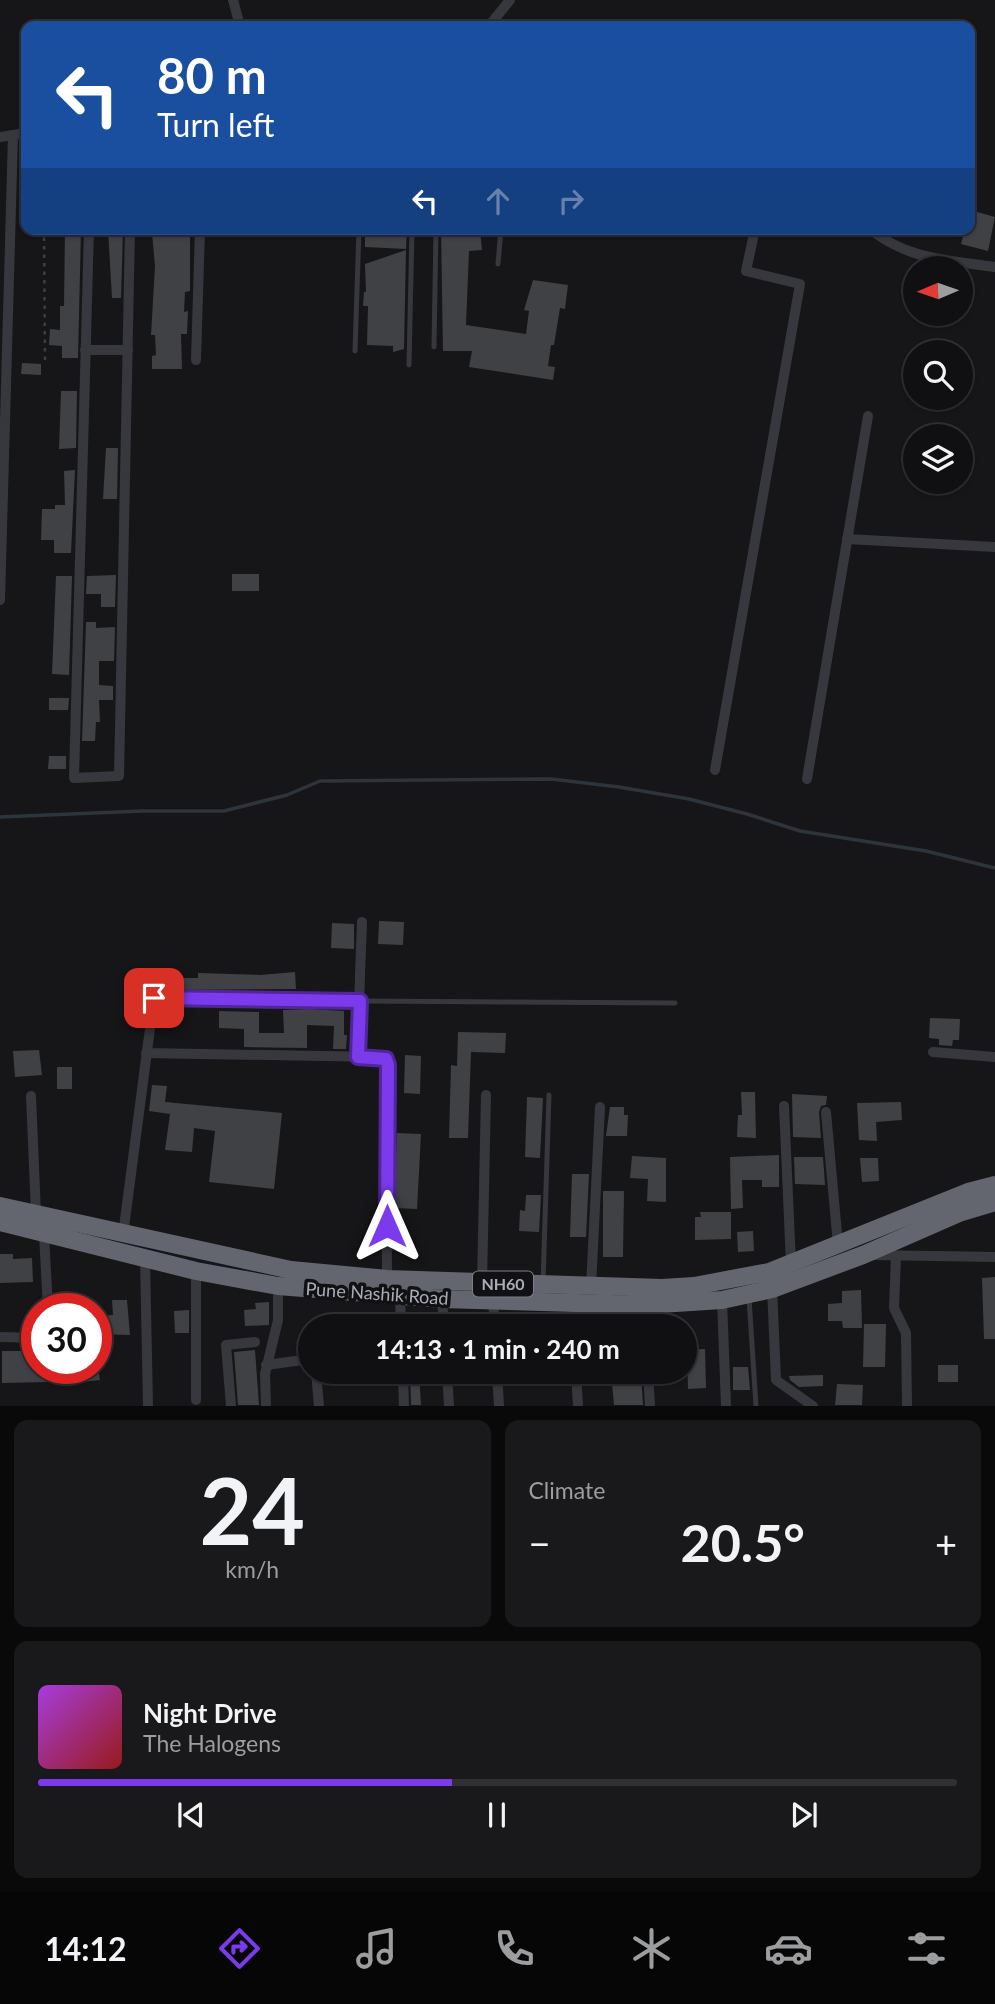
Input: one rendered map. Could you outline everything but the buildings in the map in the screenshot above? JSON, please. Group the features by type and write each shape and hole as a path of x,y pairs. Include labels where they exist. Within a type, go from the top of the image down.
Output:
{"highway":[{"name":"Pune Nashik Road","path":"0,1222 197,1271 278,1286 442,1299 644,1305 722,1300 749,1295 792,1264 958,1196 995,1185"},
{"name":"Pune Nashik Road","path":"0,1206 122,1235 291,1270 387,1279 591,1287 694,1286 771,1281 863,1255 959,1213 995,1202"}],"street":[{"path":"233,0 239,21"},
{"path":"493,21 510,0"},
{"path":"0,137 21,134"},
{"path":"0,600 13,135"},
{"path":"89,235 74,778 119,776 130,235"},
{"path":"196,360 200,235"},
{"path":"715,770 800,284 746,271 754,235"},
{"path":"877,235 888,244 920,256 995,267"},
{"path":"85,350 128,350"},
{"path":"807,779 868,416"},
{"path":"847,539 995,547"},
{"path":"358,1057 362,922"},
{"path":"122,1235 157,975"},
{"path":"154,998 360,1001"},
{"path":"933,1052 995,1057"},
{"path":"146,1053 386,1059 387,1279"},
{"path":"482,1283 486,1095"},
{"path":"31,1096 36,1214"},
{"path":"785,1106 792,1264"},
{"path":"591,1287 600,1107"},
{"path":"826,1112 838,1245"},
{"path":"44,1234 47,1293"},
{"path":"863,1255 995,1256"},
{"path":"896,1256 894,1307 906,1333 907,1405"},
{"path":"145,1258 148,1405"},
{"path":"196,1400 197,1271"},
{"path":"771,1281 776,1380 813,1405"},
{"path":"266,1405 266,1365 278,1320 278,1286"},
{"path":"400,1296 401,1314"},
{"path":"442,1299 443,1314"},
{"path":"722,1300 726,1405"},
{"path":"493,1301 494,1314"},
{"path":"573,1304 573,1314"},
{"path":"644,1305 644,1314"},
{"path":"0,1336 21,1337"},
{"path":"231,1405 226,1345 255,1342"},
{"path":"266,1365 298,1361"},
{"path":"317,1384 319,1405"},
{"path":"403,1384 404,1405"},
{"path":"448,1384 449,1405"},
{"path":"498,1384 499,1405"},
{"path":"577,1384 578,1405"},
{"path":"649,1384 650,1405"}],"lane":[{"path":"355,351 359,235"},
{"path":"409,365 412,235"},
{"path":"433,347 436,235"},
{"path":"498,264 500,235"},
{"path":"360,1001 675,1003"},
{"path":"543,1285 549,1095"},
{"path":"749,1295 756,1405"}],"path":[{"path":"44,235 44,360"}],"waterway":[{"path":"0,817 142,811 224,811 287,795 320,781 551,779 689,799 800,831 926,851 995,868"}],"route":[{"path":"154,998 360,1001 358,1057 380,1057 386,1059 388,1065 387,1226"}]}
